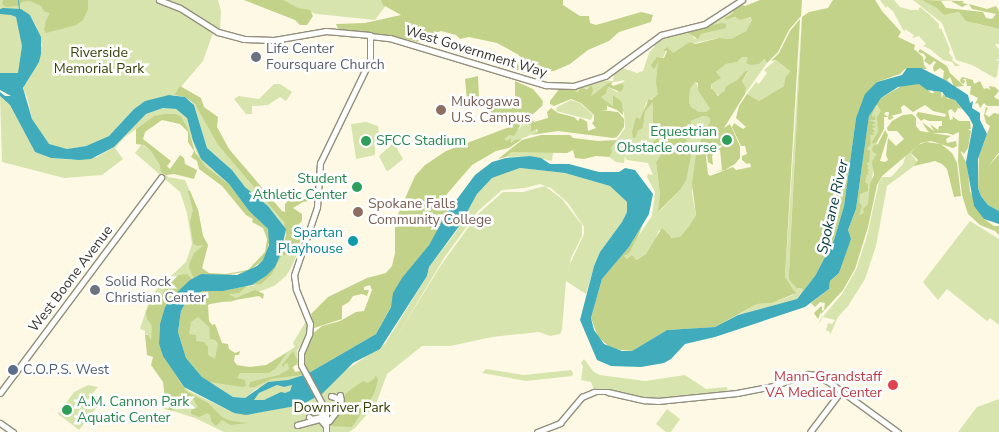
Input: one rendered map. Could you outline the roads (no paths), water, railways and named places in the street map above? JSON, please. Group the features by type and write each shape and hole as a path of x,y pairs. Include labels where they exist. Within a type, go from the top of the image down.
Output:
{"main road":[{"path":"159,0 180,8 214,30 233,37 274,40 326,31 363,34 372,37 370,60 320,163 317,207 294,275 296,289 310,326 300,358 301,368 327,415 326,430"},
{"name":"West Government Way","path":"372,37 408,43 546,85 574,86 605,76 661,35 705,24 742,0"},
{"name":"West Boone Avenue","path":"0,393 161,178"},
{"path":"537,432 560,423 582,397 594,392 608,392 658,401 738,393 773,386 808,374 814,374 842,390 898,432"},
{"path":"810,432 842,390"},
{"path":"326,430 330,417 342,404 341,397 331,396"},
{"path":"322,404 330,410 339,409"},
{"path":"297,425 310,418 322,416 324,410 322,404"},
{"path":"310,418 322,420 326,430"},
{"path":"0,422 12,432"}],"water":[{"path":"0,9 21,9 30,15 41,37 39,62 23,88 32,119 49,144 67,149 86,146 109,136 134,109 145,101 169,95 185,97 194,105 207,148 232,170 245,187 268,206 286,229 281,253 275,267 266,276 252,285 223,291 203,291 194,295 186,302 181,311 178,332 186,358 202,377 233,397 245,398 268,382 288,380 307,374 376,334 391,307 393,293 402,278 429,245 446,214 475,175 492,162 506,158 530,156 541,158 550,164 569,164 599,172 619,172 625,168 635,170 653,194 649,214 629,247 602,279 591,318 594,330 604,344 622,351 632,351 667,330 715,327 738,315 797,299 815,276 834,240 844,206 856,118 865,94 877,82 902,75 907,68 921,68 945,80 968,95 970,103 973,101 972,108 980,113 980,120 987,134 978,159 978,188 988,205 999,211 999,224 984,219 974,206 966,162 973,125 969,117 955,100 946,97 942,92 927,90 919,84 898,87 881,98 869,116 856,209 848,230 851,239 839,273 830,281 829,289 805,307 715,337 685,344 671,359 664,363 641,367 611,366 597,360 580,320 594,266 600,252 622,222 627,212 627,202 610,186 565,173 520,168 492,178 477,194 460,225 429,267 427,276 380,349 353,363 322,394 301,405 246,415 234,413 184,387 163,356 159,344 160,324 165,307 172,297 190,280 201,274 237,275 257,266 263,260 269,245 268,229 249,211 229,184 201,159 193,141 187,118 176,109 163,108 146,114 114,147 91,159 51,158 35,152 10,105 0,96 0,92 5,96 11,96 0,90 0,73 18,73 22,46 16,17 0,14","holes":["277,385 284,387 292,385 290,391 285,393 281,392 264,400 254,400 259,393"]}],"waterway":[{"path":"18,0 19,9"}],"place":[{"name":"Life Center Foursquare Church","path":"256,57"},
{"name":"Mukogawa U.S. Campus","path":"441,110"},
{"name":"Equestrian Obstacle course","path":"727,140"},
{"name":"SFCC Stadium","path":"366,141"},
{"name":"Student Athletic Center","path":"357,187"},
{"name":"Spokane Falls Community College","path":"358,212"},
{"name":"Spartan Playhouse","path":"353,241"},
{"name":"Solid Rock Christian Center","path":"95,290"},
{"name":"C.O.P.S. West","path":"13,370"},
{"name":"Mann-Grandstaff VA Medical Center","path":"893,385"},
{"name":"A.M. Cannon Park Aquatic Center","path":"67,410"}],"park label":[{"name":"Riverside Memorial Park","path":"99,62"},
{"name":"Downriver Park","path":"342,408"}],"water label":[{"name":"Spokane River","path":"833,207"}]}
